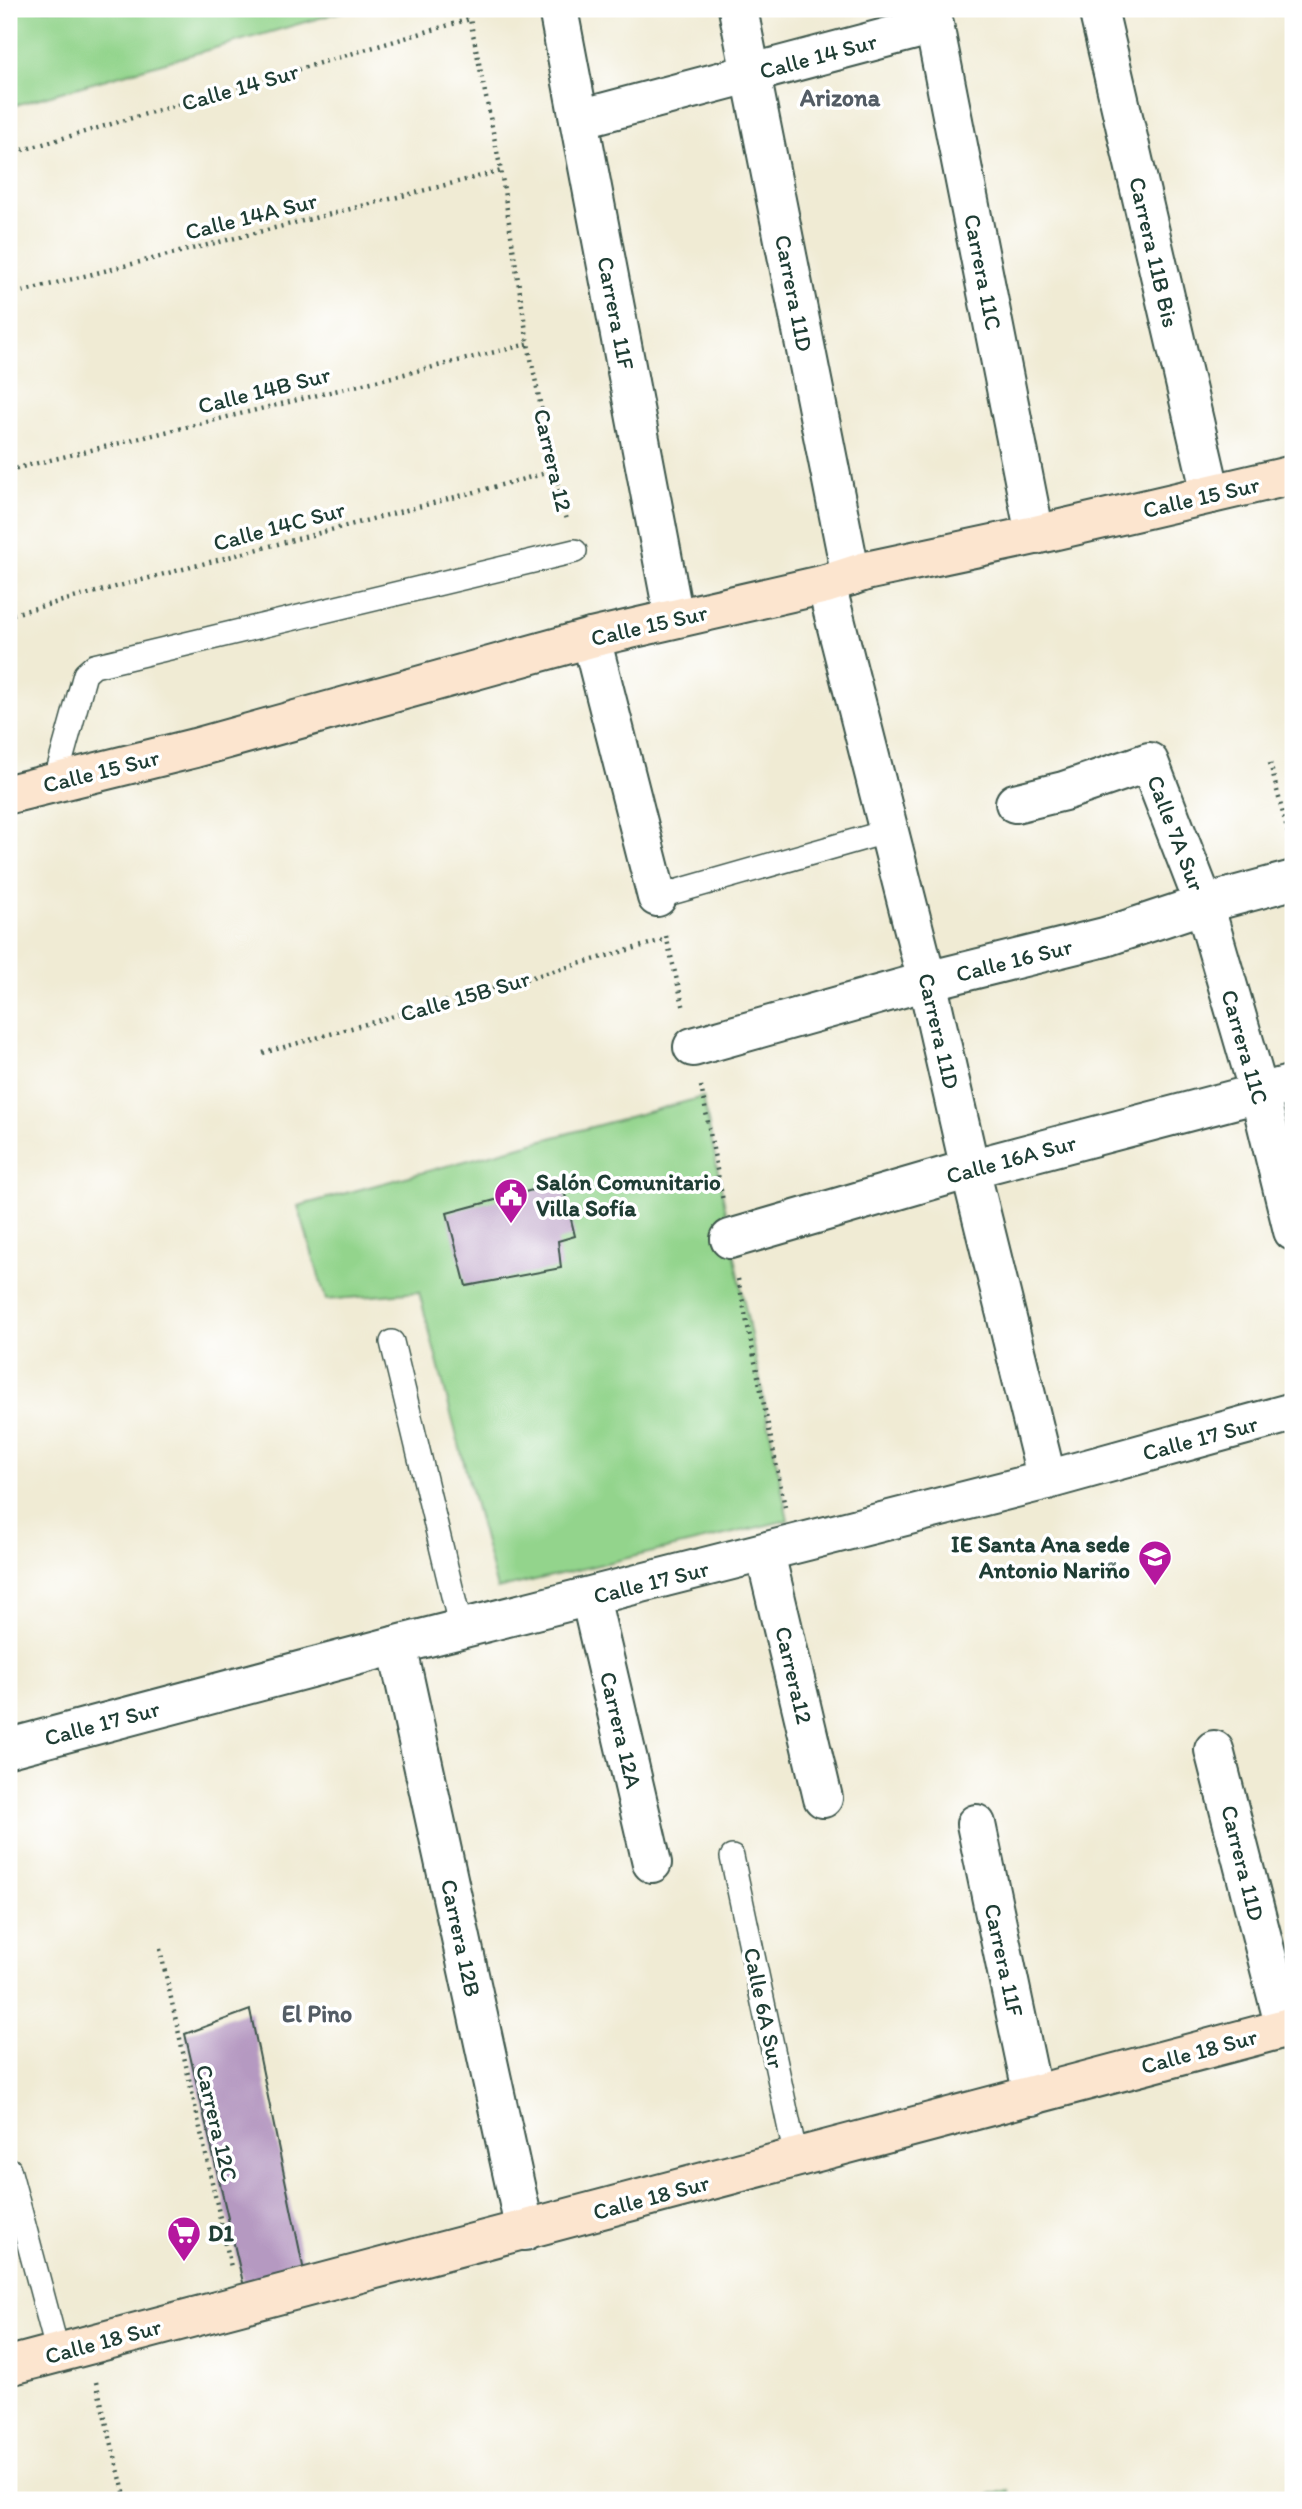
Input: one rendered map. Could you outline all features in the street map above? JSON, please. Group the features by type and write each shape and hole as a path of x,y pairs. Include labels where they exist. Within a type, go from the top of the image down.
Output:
{"street":[{"name":"Carrera 11F","path":"558,9 674,618"},
{"name":"Carrera 11D","path":"738,9 839,580 888,831 927,981 1047,1480"},
{"name":"Carrera 11B Bis","path":"1098,9 1211,494"},
{"name":"Calle 14 Sur","path":"579,119 751,74 933,17"},
{"name":"Carrera 11C","path":"933,17 1035,535"},
{"name":"Calle 15 Sur","path":"9,794 195,748 591,638 1293,475"},
{"path":"591,638 657,897"},
{"name":"Calle 7A Sur","path":"1015,803 1064,791 1149,762 1204,904"},
{"name":"Calle 16 Sur","path":"694,1047 927,981 1105,937 1204,904 1293,880"},
{"name":"Carrera 11C","path":"1204,904 1276,1089 1293,1231"},
{"name":"Calle 16A Sur","path":"730,1238 971,1169 1276,1089"},
{"name":"Calle 17 Sur","path":"9,1748 397,1645 1047,1480 1293,1412"},
{"name":"Carrera12","path":"765,1553 823,1798"},
{"name":"Carrera 12A","path":"590,1597 652,1863"},
{"name":"Carrera 12B","path":"397,1645 525,2231"},
{"name":"Carrera 11D","path":"1214,1750 1291,2037"},
{"name":"Carrera 11F","path":"976,1824 1033,2095"},
{"name":"Calle 18 Sur","path":"9,2366 1033,2095 1291,2037"}],"lane":[{"path":"55,782 85,674 94,666 575,551"},
{"path":"657,897 888,831"},
{"path":"392,1342 461,1629"},
{"name":"Calle 6A Sur","path":"732,1857 796,2158"},
{"path":"9,2169 73,2349"}],"path":[{"name":"Calle 14 Sur","path":"9,154 470,19"},
{"name":"Carrera 12","path":"470,19 501,171 528,344 554,471 575,551"},
{"name":"Calle 14A Sur","path":"9,295 501,171"},
{"name":"Calle 14B Sur","path":"9,470 528,344"},
{"name":"Calle 14C Sur","path":"13,614 554,471"},
{"path":"1270,763 1293,852"},
{"name":"Calle 15B Sur","path":"263,1053 667,939"},
{"name":"Carrera 12C","path":"160,1949 240,2305"},
{"path":"73,2349 126,2500"}],"green space":[{"path":"9,9 351,9 9,107"},
{"path":"703,1097 788,1520 497,1589 419,1292 326,1300 298,1206"},
{"path":"1009,2490 1011,2500 974,2500"}],"building":[{"name":"Salón Comunitario Villa Sofía","path":"562,1182 575,1236 558,1241 561,1268 466,1286 447,1213"},
{"path":"250,2010 305,2276 245,2291 185,2034"}],"place":[{"name":"Salón Comunitario Villa Sofía","path":"511,1225"},
{"name":"IE Santa Ana sede Antonio Nariño","path":"1155,1587"},
{"name":"D1","path":"184,2263"}],"district":[{"name":"Arizona","path":"840,98"},
{"name":"El Pino","path":"317,2014"}]}
